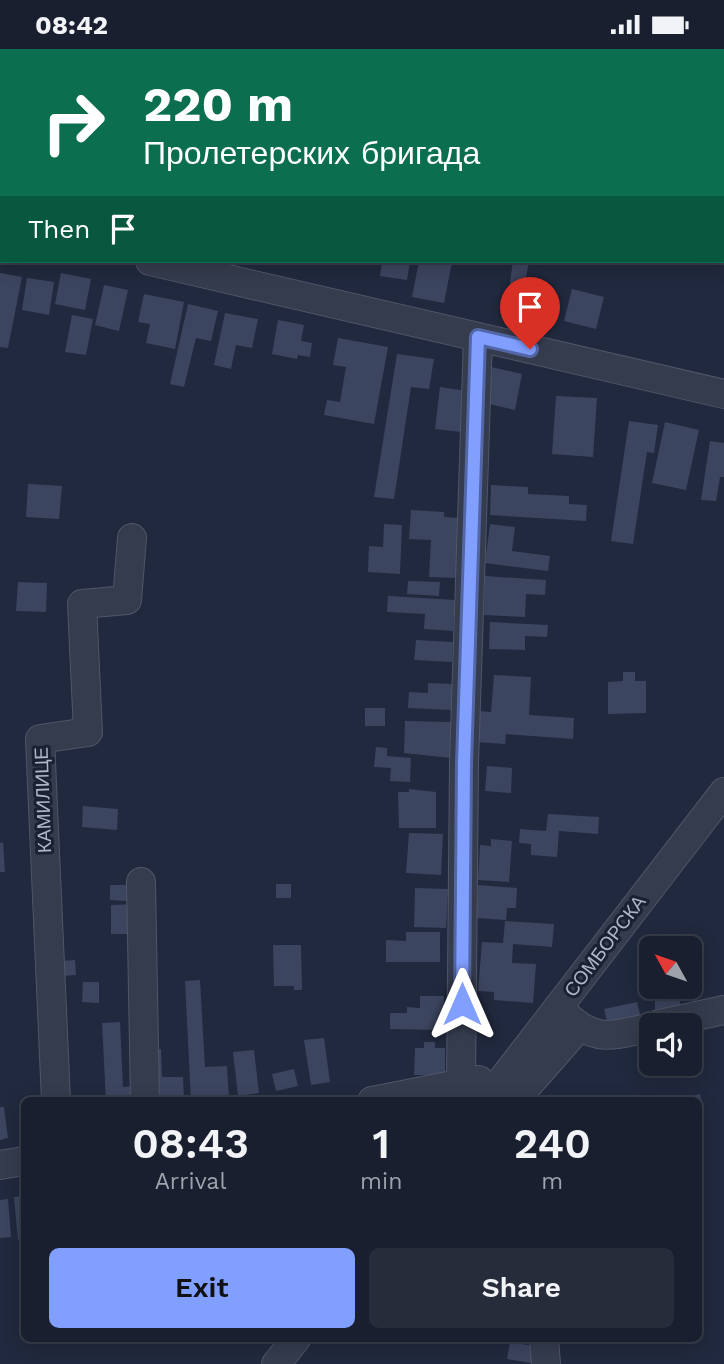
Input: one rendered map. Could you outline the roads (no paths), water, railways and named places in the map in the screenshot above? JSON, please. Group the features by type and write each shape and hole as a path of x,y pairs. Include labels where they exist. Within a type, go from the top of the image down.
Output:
{"street":[{"path":"159,263 724,394"},
{"path":"464,1093 464,763 478,337"},
{"name":"КАМИЛИЦЕ","path":"56,1097 40,739 88,732 82,604 127,600 132,538"},
{"name":"СОМБОРСКА","path":"489,1097 724,792"},
{"path":"141,882 145,1097"},
{"path":"558,1007 579,1027 607,1037 639,1029"},
{"path":"702,1019 723,1016"},
{"path":"518,1097 579,1027"},
{"path":"418,1097 464,1093 512,1068"},
{"path":"0,1165 21,1162"},
{"path":"544,1342 546,1364"}]}
